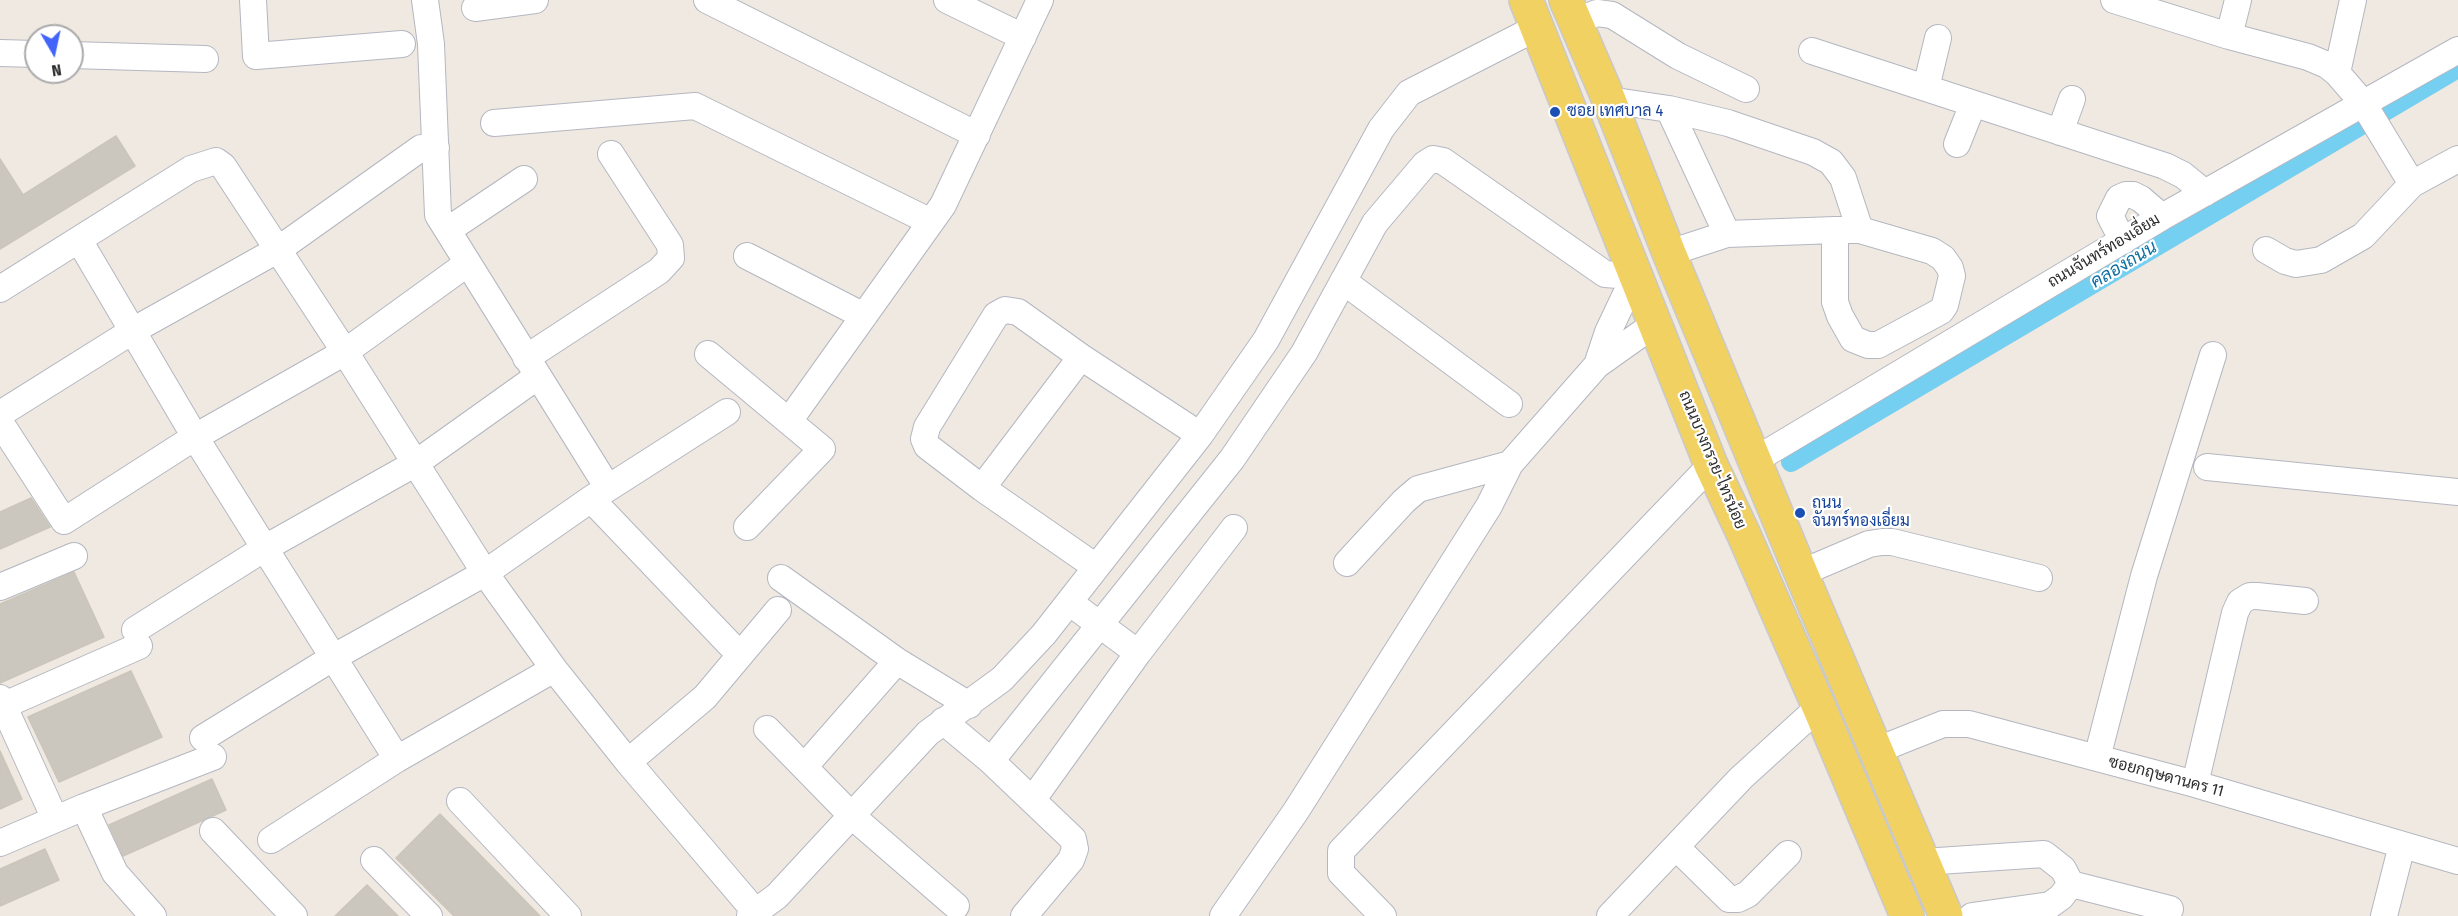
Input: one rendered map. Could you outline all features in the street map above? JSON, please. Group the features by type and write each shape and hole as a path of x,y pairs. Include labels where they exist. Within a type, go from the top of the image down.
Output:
{"main road":[{"path":"1571,10 1610,100 1669,253 1801,573 1946,916"},
{"name":"ถนนบางกรวย-ไทรน้อย","path":"1532,14 1711,465 1819,707 1907,916"},
{"path":"1868,826 1902,812"}],"street":[{"path":"253,0 256,56 402,44"},
{"path":"425,0 431,44 438,215 532,367 599,494 740,655"},
{"path":"475,8 535,0"},
{"path":"707,0 977,135"},
{"path":"947,0 1023,37"},
{"path":"789,421 943,205 1040,0"},
{"path":"2115,0 2229,36 2308,57 2327,65 2337,73 2367,109 2412,184"},
{"path":"2229,36 2238,0"},
{"path":"2337,73 2353,0"},
{"path":"1571,10 1612,15 1678,56 1746,89"},
{"path":"0,289 191,169 216,161 223,166 279,249 485,573 554,669 755,915 777,896 928,733 1002,679 1044,634 1200,435 1266,340 1381,129 1409,93 1532,14"},
{"path":"1926,88 1938,38"},
{"name":"ถนนจันทร์ทองเอี่ยม","path":"1755,460 2162,217 2367,109 2458,50"},
{"path":"1812,51 2165,166 2183,175 2205,193"},
{"path":"0,53 24,54"},
{"path":"84,55 205,59"},
{"path":"2061,132 2072,99"},
{"path":"1610,100 1669,109 1728,123 1813,152 1831,162 1843,178 1860,231"},
{"path":"1957,144 1973,104"},
{"path":"494,123 695,106 931,222"},
{"path":"1669,109 1727,234"},
{"path":"0,414 134,330 279,249 421,148 436,148"},
{"path":"55,819 1,703 137,638 265,548 416,463 532,367 659,271 671,258 670,245 611,154"},
{"path":"992,761 1098,624 1232,459 1304,353 1375,223 1425,164 1433,159 1443,160 1605,274 1617,275 1634,272"},
{"path":"2265,250 2296,264 2321,260 2363,236 2412,184 2458,159"},
{"path":"448,230 524,179"},
{"path":"1345,195 1375,223"},
{"path":"2122,241 2110,216 2119,198 2133,195 2162,217"},
{"path":"1669,253 1727,234 1835,230 1860,231 1932,251 1943,258 1952,276 1949,294 1941,311 1878,345 1868,345 1853,339 1835,302 1835,230"},
{"path":"79,240 195,437 397,759"},
{"path":"747,256 864,316"},
{"path":"0,422 64,521 195,437 345,352 468,263"},
{"path":"1597,365 1608,332 1634,272"},
{"path":"1343,280 1509,404"},
{"path":"1096,567 982,488 927,446 924,434 996,315 1005,310 1018,312 1081,357 1200,435"},
{"path":"1223,916 1302,801 1489,506 1510,464 1597,365 1656,323"},
{"path":"708,354 822,449 747,527"},
{"path":"2097,758 2144,576 2213,355"},
{"path":"982,488 1081,357"},
{"path":"0,843 84,807 208,748 334,657 485,573 599,494 727,412"},
{"path":"1347,563 1418,489 1510,464"},
{"path":"1383,916 1341,873 1341,851 1711,465"},
{"path":"2207,467 2458,492"},
{"path":"1033,799 1138,653 1234,528"},
{"path":"1801,573 1869,544 1892,542 2039,578"},
{"path":"0,587 74,556"},
{"path":"781,579 897,661 969,705"},
{"path":"2195,784 2235,613 2240,602 2250,596 2305,601"},
{"path":"1069,602 1138,653"},
{"path":"628,762 705,697 778,610"},
{"path":"805,766 897,661"},
{"path":"271,840 397,759 554,669"},
{"path":"1610,916 1742,778 1819,707"},
{"path":"943,721 992,761 1073,839 1075,849 1071,860 1024,916"},
{"name":"ซอยกฤษดานคร 11","path":"1875,751 1944,724 1957,723 2195,784 2458,861"},
{"path":"767,729 852,816 956,906"},
{"path":"460,801 568,916"},
{"path":"84,807 114,873 152,916"},
{"path":"213,831 294,916"},
{"path":"2384,916 2402,845"},
{"path":"1676,847 1729,900 1748,894 1788,854"},
{"path":"1923,862 2044,854 2063,869 2071,884 2170,909"},
{"path":"374,860 429,916"},
{"path":"1972,916 2050,905 2061,897 2071,884"}],"building":[{"path":"116,136 135,166 0,249 0,159 23,195"},
{"path":"31,498 50,527 0,549 0,512"},
{"path":"74,572 104,637 0,683 0,604"},
{"path":"131,671 162,737 59,782 28,717"},
{"path":"0,751 22,799 0,809"},
{"path":"212,779 226,810 123,856 109,825"},
{"path":"440,814 540,916 454,916 396,858"},
{"path":"45,849 59,880 0,906 0,869"},
{"path":"367,885 398,916 335,916"}],"waterway":[{"name":"คลองถนน","path":"1791,462 2458,68"}],"place":[{"name":"ซอย เทศบาล 4","path":"1555,112"},
{"name":"ถนน จันทร์ทองเอี่ยม","path":"1800,513"}]}
